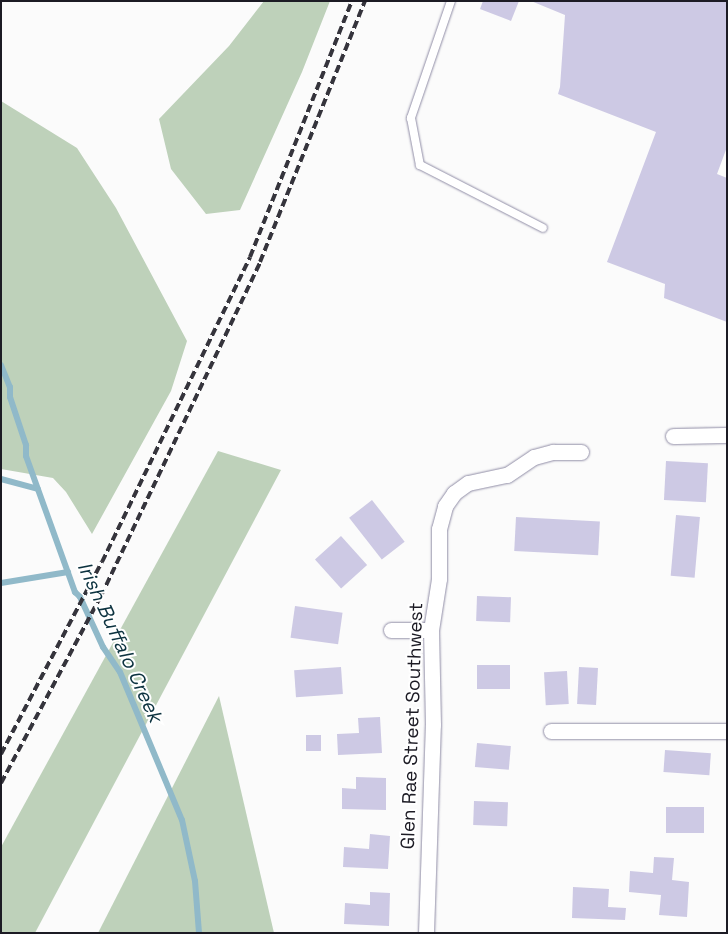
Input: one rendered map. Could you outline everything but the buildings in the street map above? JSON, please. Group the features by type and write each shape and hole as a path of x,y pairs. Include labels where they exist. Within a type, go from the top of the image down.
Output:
{"street":[{"path":"673,436 727,435"},
{"name":"Glen Rae Street Southwest","path":"426,933 433,725 431,630 439,579 439,529 445,506 454,492 468,483 507,475 534,457 553,452 581,452"},
{"path":"391,630 431,630"},
{"path":"551,731 727,731"}],"lane":[{"path":"451,1 411,118 420,165 544,228"}],"green space":[{"path":"264,1 330,1 302,72 240,210 206,214 171,169 159,119 229,46"},
{"path":"1,101 77,148 116,208 187,341 171,391 92,534 66,492 53,478 1,469"},
{"path":"218,451 281,470 35,933 1,933 1,847"},
{"path":"219,696 274,933 98,933"}],"waterway":[{"name":"Irish Buffalo Creek","path":"1,365 10,387 10,397 26,445 26,456 75,592 80,597 103,647 120,672 182,820 195,881 199,933"},
{"path":"1,479 38,489"},
{"path":"1,583 68,572"}],"railway":[{"path":"1,754 102,562 250,257 352,1"},
{"path":"1,783 101,596 260,262 365,1"}]}
